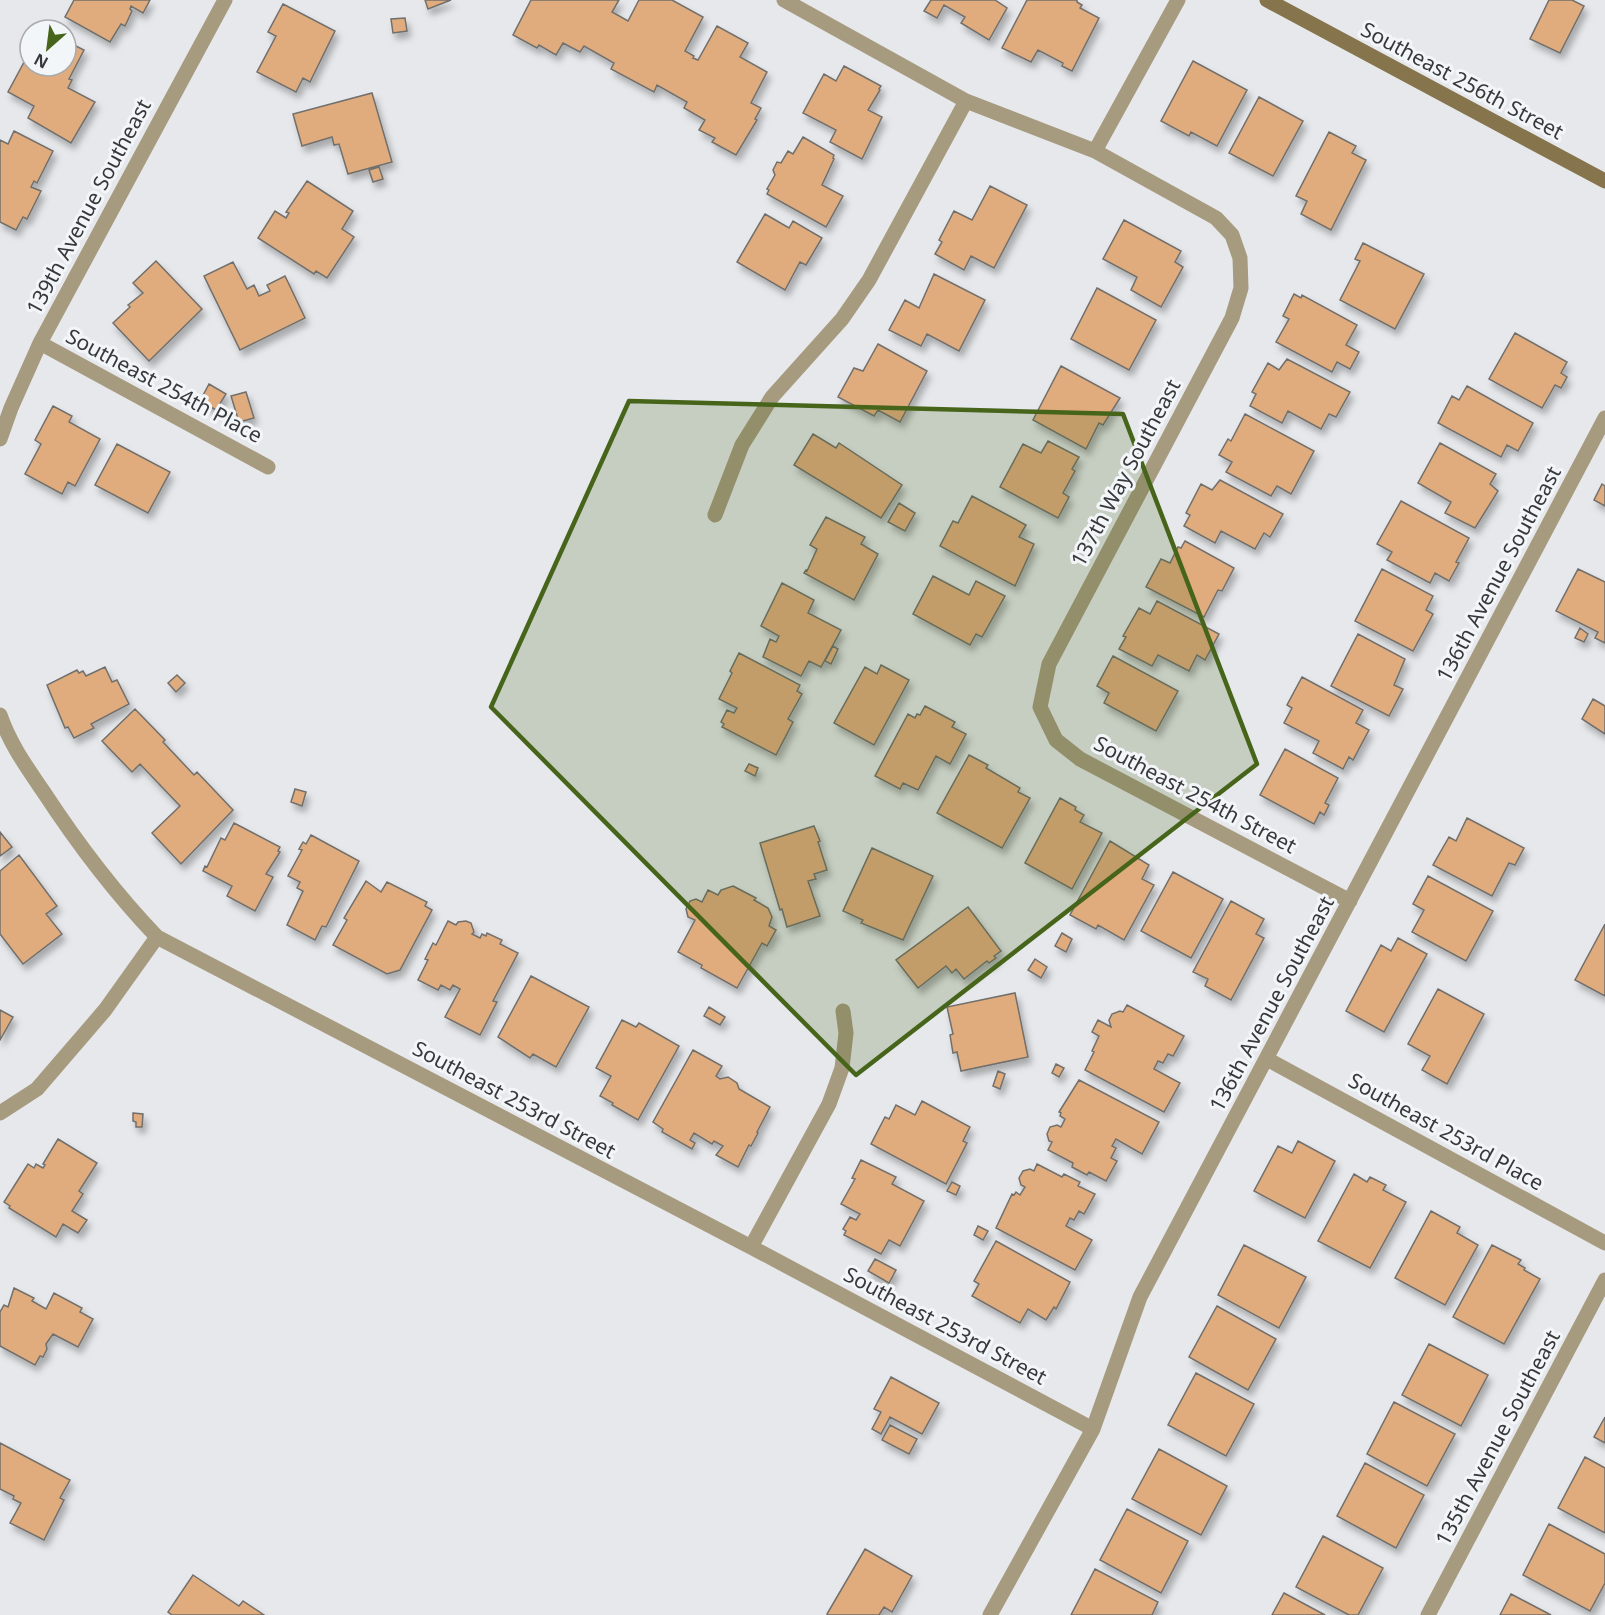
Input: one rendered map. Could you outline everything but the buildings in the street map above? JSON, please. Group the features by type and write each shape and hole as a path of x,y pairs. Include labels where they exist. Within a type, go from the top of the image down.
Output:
{"main road":[{"name":"Southeast 256th Street","path":"1267,0 1605,181"}],"street":[{"name":"139th Avenue Southeast","path":"0,439 10,408 40,343 225,0"},
{"path":"784,0 966,101 1095,151 1179,0"},
{"path":"715,515 742,446 772,397 842,319 869,280 966,101"},
{"name":"137th Way Southeast","path":"1040,707 1048,664 1232,318 1241,288 1240,258 1232,235 1216,219 1095,151"},
{"name":"Southeast 254th Place","path":"40,343 268,467"},
{"name":"136th Avenue Southeast","path":"990,1615 1093,1429 1140,1298 1605,418"},
{"name":"Southeast 254th Street","path":"1040,707 1056,740 1080,759 1350,901"},
{"name":"Southeast 253rd Street","path":"0,715 8,737 74,838 129,908 157,937 751,1247 1093,1429"},
{"path":"0,1113 37,1089 105,1010 157,937"},
{"path":"751,1247 829,1104 842,1068 846,1033 843,1011"},
{"name":"Southeast 253rd Place","path":"1267,1059 1605,1243"},
{"name":"135th Avenue Southeast","path":"1428,1615 1605,1280"}],"highlighted area":[{"path":"629,401 1123,414 1257,764 856,1075 491,707"}]}
